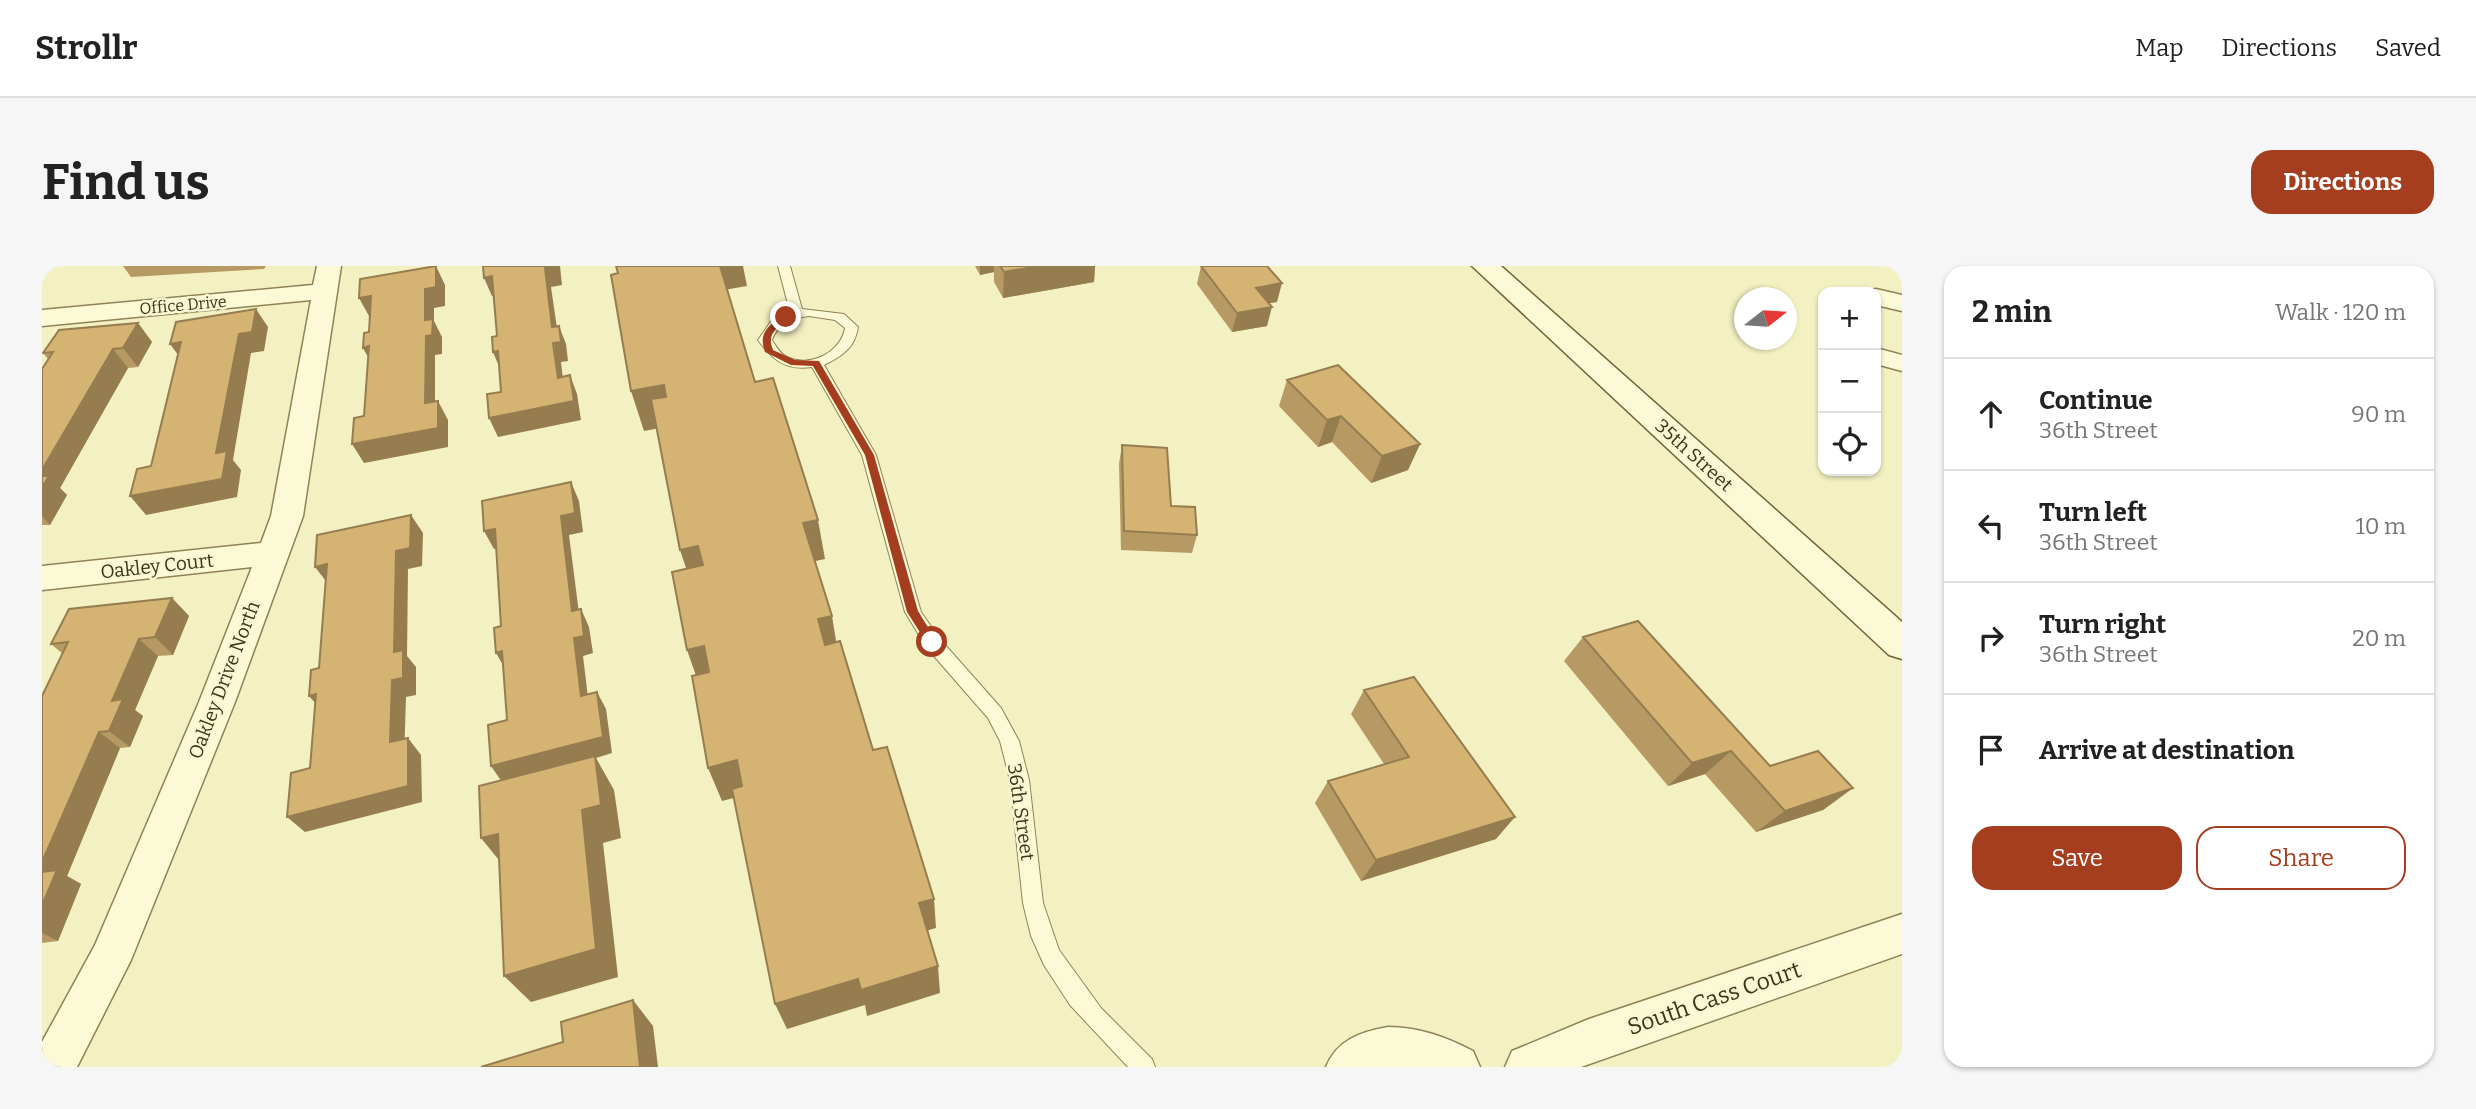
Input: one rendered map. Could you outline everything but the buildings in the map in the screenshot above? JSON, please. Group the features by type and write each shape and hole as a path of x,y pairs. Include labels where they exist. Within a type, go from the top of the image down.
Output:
{"street":[{"name":"35th Street","path":"1485,266 1902,645"},
{"name":"Office Drive","path":"42,318 327,276"},
{"name":"Oakley Drive North","path":"52,1054 110,960 217,702 273,553 294,482 327,276"},
{"path":"1881,298 1902,303"},
{"path":"1881,357 1902,363"},
{"name":"Oakley Court","path":"42,578 273,553"},
{"name":"South Cass Court","path":"1528,1067 1589,1041 1902,934"},
{"path":"1349,1067 1378,1051 1408,1049 1438,1057 1457,1067"}],"lane":[{"path":"784,266 797,313"},
{"path":"822,312 835,315 851,329 852,340 845,350 816,363 794,363 769,352 765,340 768,331 775,323 797,313 822,312"},
{"name":"36th Street","path":"816,363 869,455 913,612 920,627 981,694 1005,730 1017,763 1035,914 1060,975 1102,1028 1144,1067"}],"route":[{"path":"786,317 768,331 765,340 769,352 794,363 816,363 869,455 878,478 913,612 920,627 932,642"}]}
